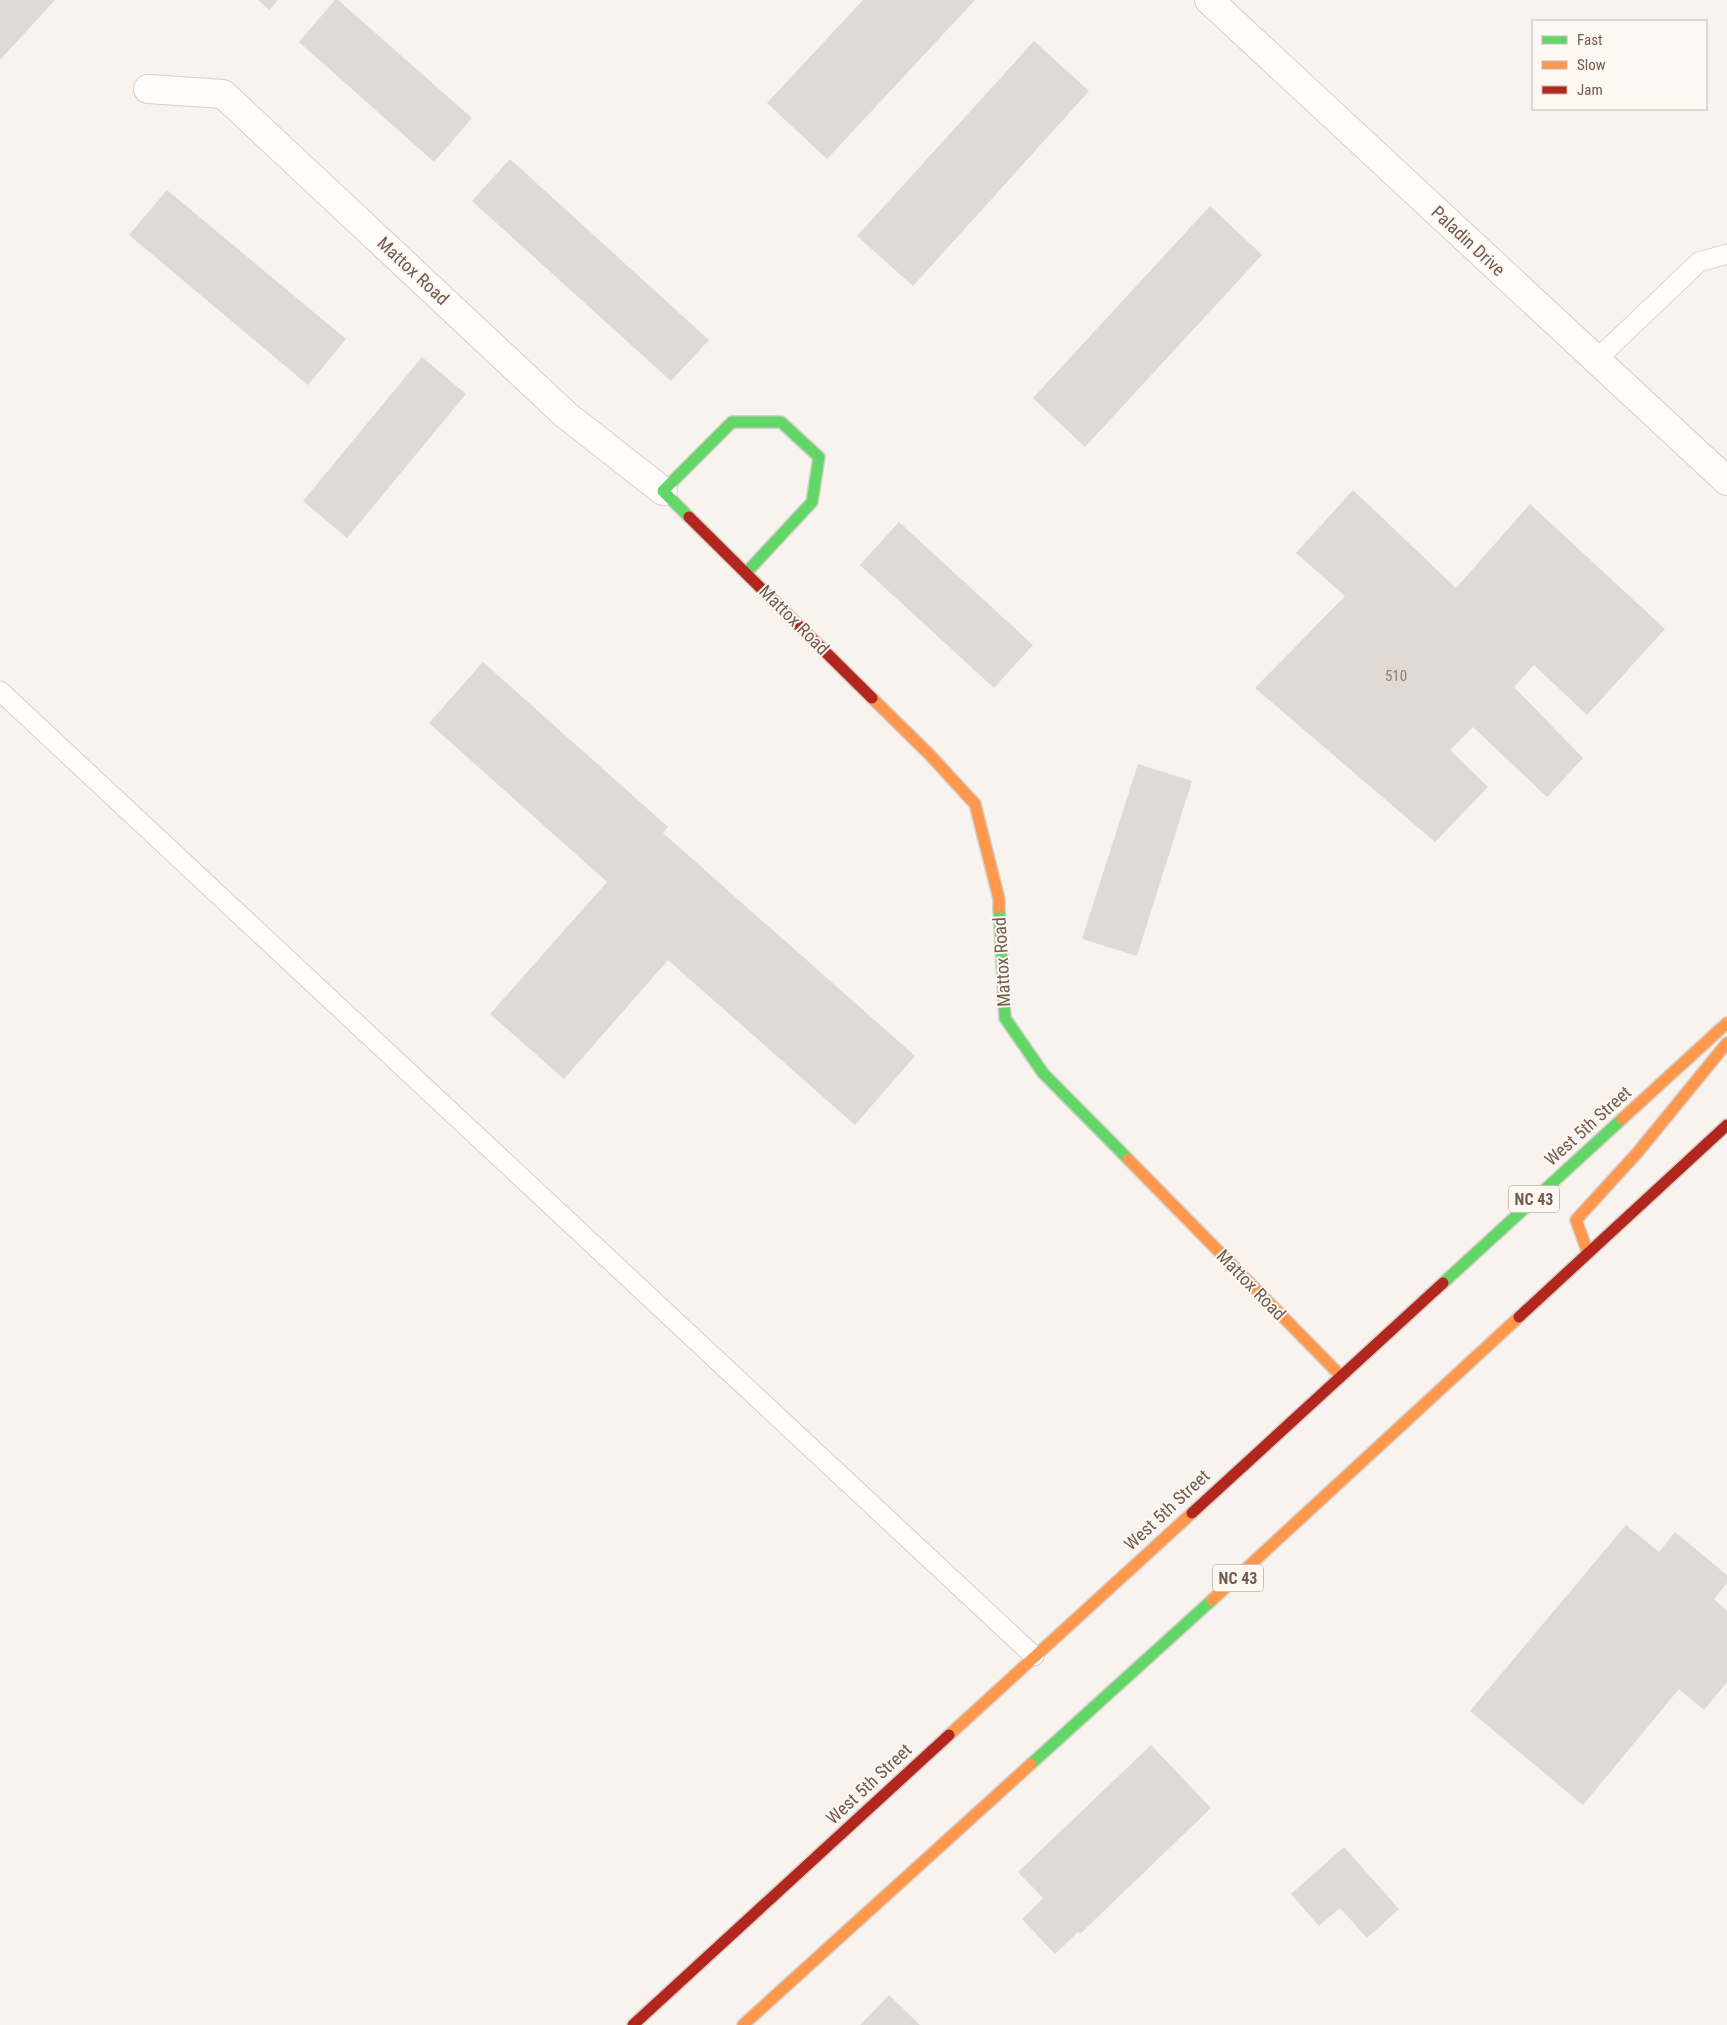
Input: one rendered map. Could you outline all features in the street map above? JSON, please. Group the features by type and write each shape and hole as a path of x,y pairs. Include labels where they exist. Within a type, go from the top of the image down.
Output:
{"main road":[{"name":"Mattox Road","path":"746,573 812,502 819,458 781,422 732,422 663,491 930,755 975,804 999,899 1005,1018 1043,1073 1340,1375"},
{"name":"West 5th Street","path":"633,2025 1340,1375 1727,1023"},
{"path":"1588,1253 1576,1220 1638,1152 1727,1043"},
{"name":"NC 43","path":"743,2025 1263,1554 1727,1125"}],"street":[{"name":"Paladin Drive","path":"1210,0 1727,481"},
{"name":"Mattox Road","path":"148,90 223,94 566,414 663,491"}],"lane":[{"path":"1596,360 1699,262 1727,254"},
{"path":"0,691 1034,1656"}],"building":[{"path":"0,0 55,0 0,60"},
{"path":"258,0 278,0 269,10"},
{"path":"335,0 338,0 472,118 434,162 299,42"},
{"path":"863,0 975,0 827,159 767,103"},
{"path":"1034,41 1089,91 913,286 857,236"},
{"path":"510,159 709,340 671,381 472,201"},
{"path":"167,190 346,339 308,385 129,235"},
{"path":"1210,206 1262,255 1085,447 1033,398"},
{"path":"422,357 466,394 347,538 303,501"},
{"path":"1353,490 1456,588 1530,504 1665,629 1587,715 1534,665 1514,687 1583,758 1547,797 1473,727 1450,750 1488,787 1435,842 1255,688 1345,596 1296,553"},
{"path":"899,522 1033,645 994,688 860,565"},
{"path":"483,662 668,827 663,833 915,1056 855,1125 668,960 564,1079 490,1014 607,882 429,723"},
{"path":"1138,764 1192,781 1137,956 1082,939"},
{"path":"1626,1525 1659,1552 1675,1532 1727,1575 1727,1583 1714,1599 1727,1611 1727,1682 1704,1710 1679,1689 1583,1805 1470,1711"},
{"path":"1151,1745 1211,1808 1080,1934 1078,1932 1055,1954 1022,1919 1043,1898 1018,1872"},
{"path":"1344,1847 1399,1909 1367,1938 1340,1908 1319,1926 1291,1894"},
{"path":"889,1995 920,2025 860,2025"}],"traffic: fast":[{"path":"689,517 663,491 732,422 781,422 819,457 812,502 746,573"},
{"path":"999,908 1005,1018 1043,1073 1128,1159"},
{"path":"1443,1283 1622,1119"},
{"path":"1031,1764 1212,1600"}],"traffic: slow":[{"path":"872,698 930,755 975,804 999,899 999,908"},
{"path":"1622,1119 1727,1023"},
{"path":"1588,1253 1576,1220 1638,1152 1727,1043"},
{"path":"1128,1159 1340,1375"},
{"path":"1212,1600 1519,1317"},
{"path":"949,1735 1192,1513"},
{"path":"743,2025 1031,1764"}],"traffic: jam":[{"path":"689,517 872,698"},
{"path":"1519,1317 1727,1125"},
{"path":"1192,1513 1443,1283"},
{"path":"633,2025 949,1735"}]}
